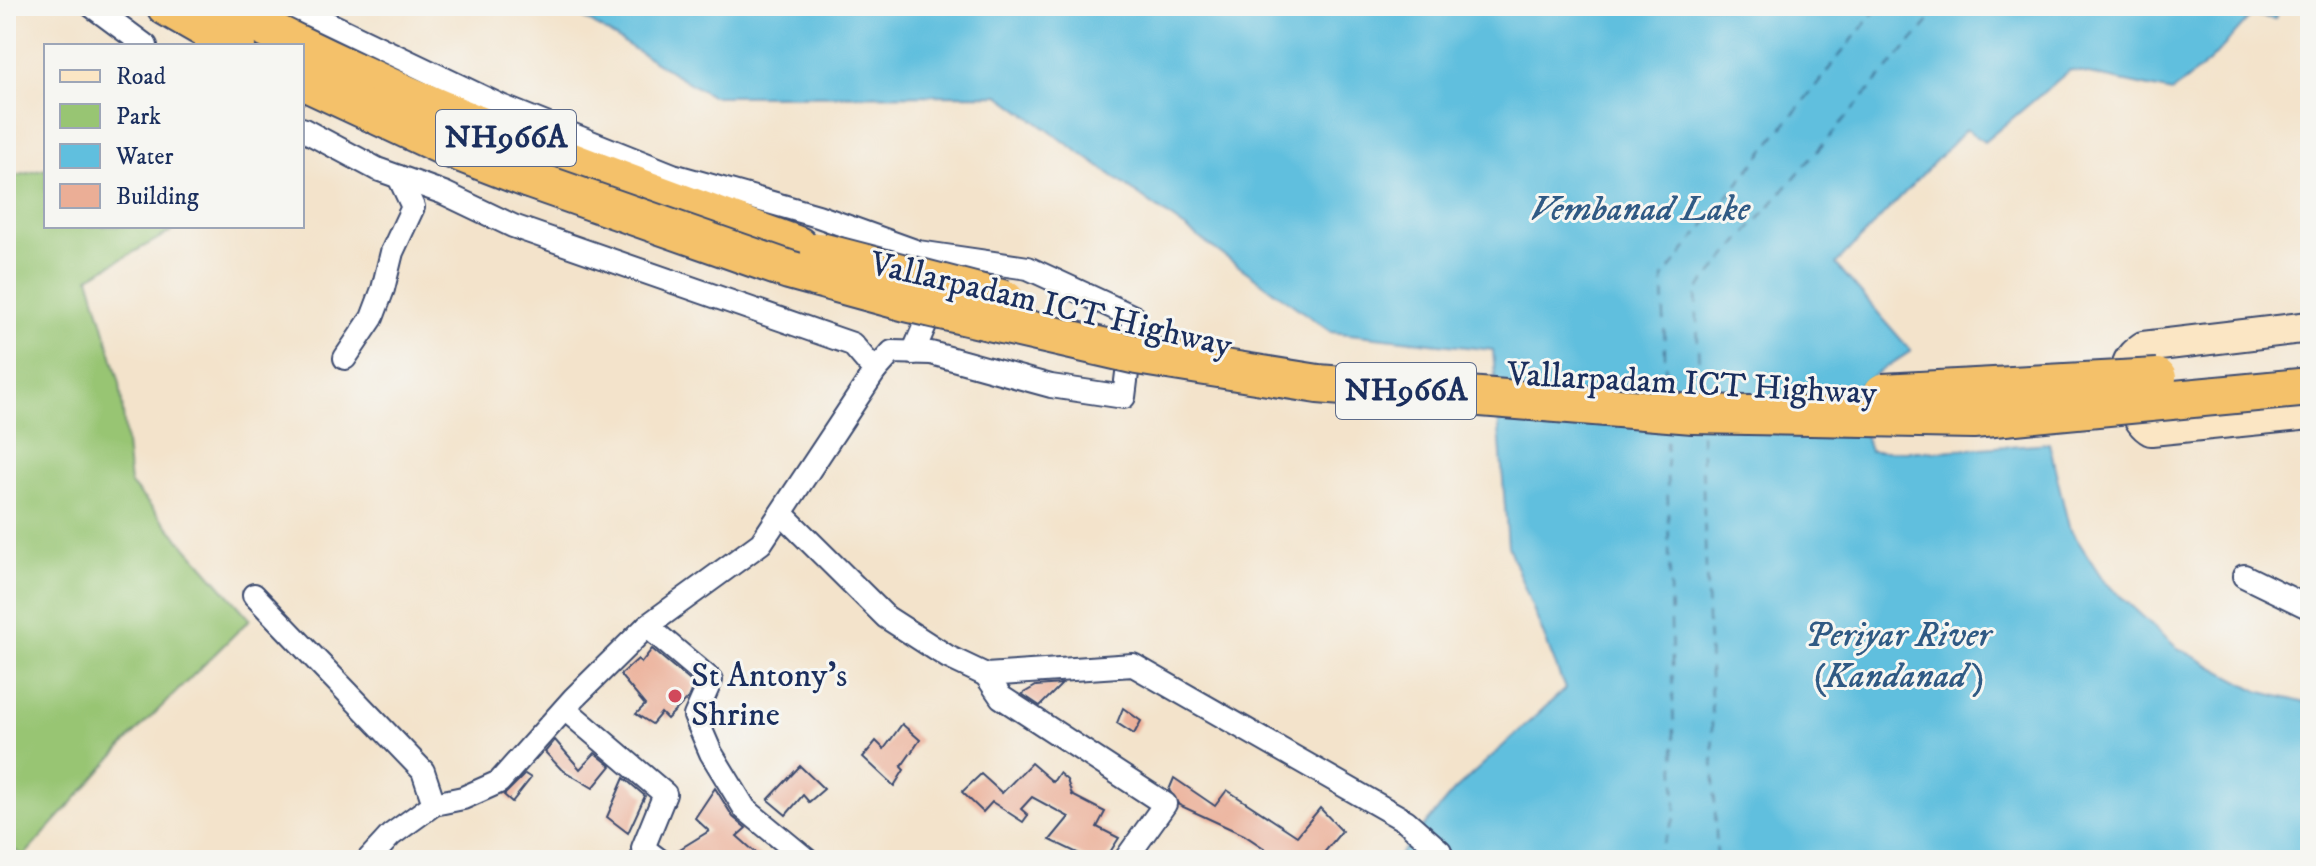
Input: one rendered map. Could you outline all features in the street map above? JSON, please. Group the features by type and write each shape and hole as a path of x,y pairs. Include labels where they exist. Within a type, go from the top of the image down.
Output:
{"highway":[{"path":"166,6 232,44"},
{"name":"Vallarpadam ICT Highway","path":"223,6 300,44"},
{"name":"Vallarpadam ICT Highway","path":"304,46 368,78 542,154 798,246 1068,316 1231,348 1368,364 1579,382 1796,393 2027,387 2168,377 2310,362"},
{"name":"Vallarpadam ICT Highway","path":"304,81 460,152 789,270 1044,336 1236,372 1318,384 1576,407 1807,418 1973,419 2310,387"}],"street":[{"path":"92,6 143,44"},
{"path":"292,6 501,106 673,175 818,216 918,252 1028,268 1134,317 1124,397 1051,386 931,353 892,352 875,371 761,543 647,626 499,782 463,798 434,804 391,835 368,860"},
{"path":"304,130 399,177 513,226 852,344 875,371"},
{"path":"345,358 372,318 392,252 413,207 399,177"},
{"path":"913,353 954,257"},
{"path":"2310,327 2143,347 2130,360 2127,369 2137,418 2151,430 2310,414"},
{"path":"782,514 886,617 948,657 986,675 1133,665 1406,821 1440,851"},
{"path":"2244,576 2310,608"},
{"path":"254,595 423,771 434,804"},
{"path":"647,626 711,680 695,716 711,753 745,809 807,860"},
{"path":"986,675 1001,697 1165,804 1125,860"},
{"path":"565,709 665,794 643,848 659,860"}],"green space":[{"path":"44,169 44,228 177,228 89,277 120,383 130,483 250,619 133,735 24,856 6,845 6,178"}],"water":[{"name":"Vembanad Lake","path":"564,6 2279,6 2275,19 2252,15 2211,60 2172,92 2070,70 1984,142 1966,129 1836,264 1911,351 1859,385 1861,425 1870,451 1941,451 2049,443 2069,527 2104,581 2176,647 2258,691 2310,704 2310,860 1395,860 1454,791 1565,689 1508,546 1493,350 1331,332 999,95 711,96"}],"building":[{"path":"652,649 694,684 688,698 667,719 661,713 652,724 636,714 645,705 620,675 638,659 641,663"},
{"path":"1062,684 1040,706 1022,694 1036,686"},
{"path":"1123,708 1141,721 1134,734 1117,723"},
{"path":"902,724 920,740 901,767 904,770 894,786 863,757 876,741 884,749"},
{"path":"555,740 580,769 595,753 611,766 593,788 561,769 545,752"},
{"path":"1031,763 1053,782 1059,773 1067,780 1072,795 1105,812 1097,827 1119,838 1105,860 1092,860 1050,840 1069,817 1032,797 1021,809 1028,815 1023,822 992,802 983,812 962,792 981,774 1002,793"},
{"path":"800,766 824,789 809,802 803,795 786,815 768,800"},
{"path":"525,774 531,778 512,802 504,795"},
{"path":"624,778 645,796 628,833 607,817"},
{"path":"1174,778 1215,806 1227,790 1297,836 1320,808 1342,831 1318,860 1282,860 1244,835 1179,805 1169,790"},
{"path":"715,788 733,817 746,828 737,836 764,860 686,860 675,852 709,831 695,818"}],"ferry route":[{"path":"1666,393 1663,278 1879,6"},
{"path":"1700,395 1696,292 1942,6"},
{"path":"1655,860 1676,815 1666,432"},
{"path":"1701,434 1717,860"}],"place":[{"name":"St Antony's Shrine","path":"675,696"}],"water label":[{"name":"Periyar River (Kandanad)","path":"1898,656"}]}
